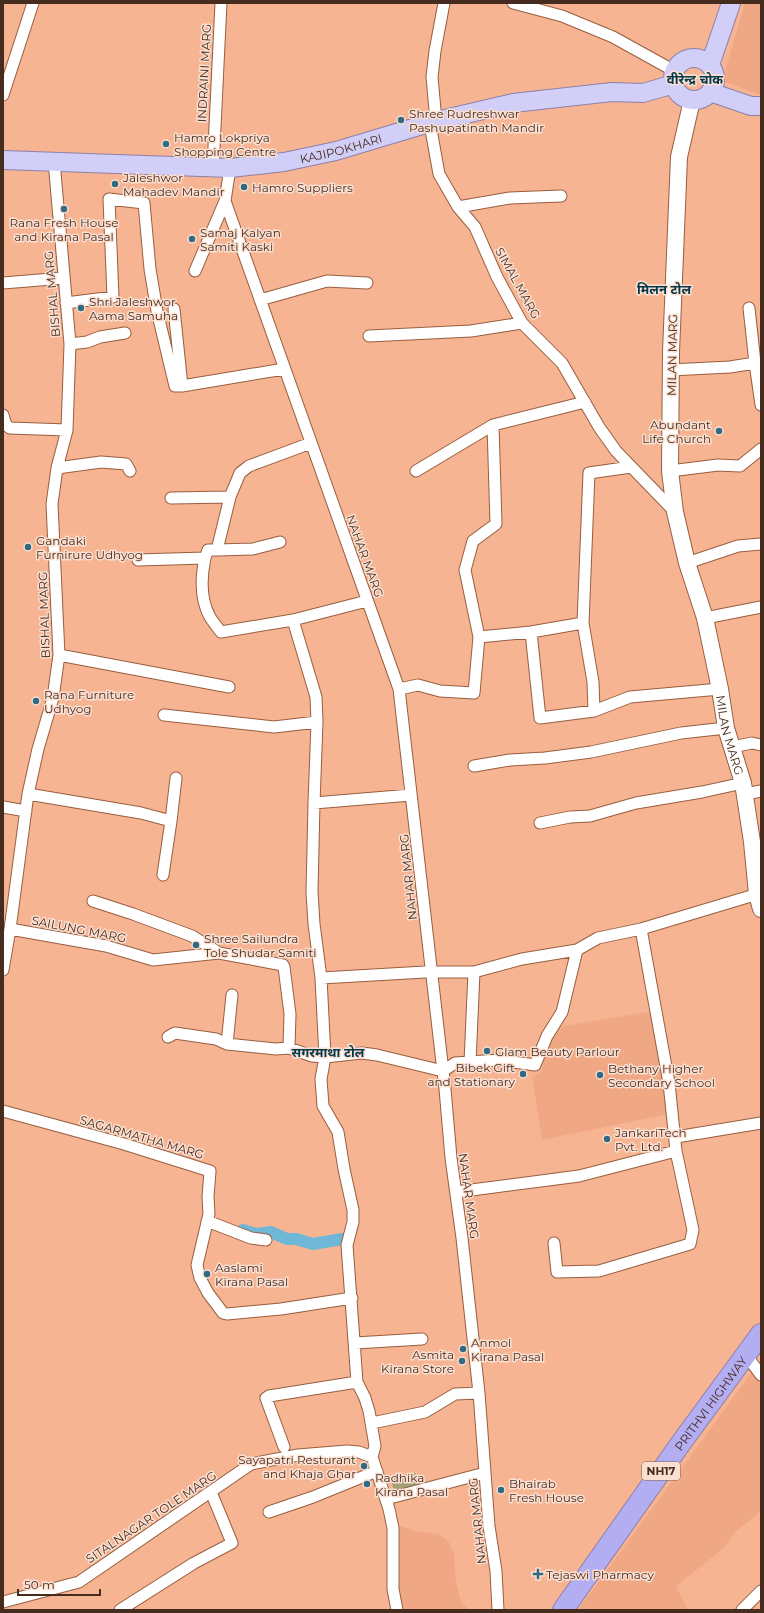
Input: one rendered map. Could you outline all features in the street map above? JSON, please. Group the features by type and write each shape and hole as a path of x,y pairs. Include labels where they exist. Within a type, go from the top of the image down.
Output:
{"highway":[{"name":"PRITHVI HIGHWAY","path":"562,1610 761,1334"}],"main road":[{"path":"710,65 731,3"},
{"path":"693,58 699,58 710,65 714,71 714,86 710,92 699,99 692,100 680,95 675,76 682,62 693,58"},
{"name":"KAJIPOKHARI","path":"3,160 212,168 230,168 284,162 336,151 433,123 513,103 612,92 643,93 675,76"},
{"path":"710,92 751,106 761,106"},
{"name":"MILAN MARG","path":"692,100 679,157 670,370 670,471 675,512 687,563 704,618 720,689 726,728 744,788 760,899"}],"street":[{"path":"3,95 33,3"},
{"name":"INDRAINI MARG","path":"212,168 221,3"},
{"name":"SIMAL MARG","path":"444,3 432,77 433,123 439,174 458,207 475,227 497,277 522,323 562,363 616,452 675,512"},
{"path":"513,3 562,16 613,37 668,68 675,76"},
{"name":"BISHAL MARG","path":"3,970 28,794 38,749 53,698 59,655 52,504 57,468 67,430 70,344 54,161"},
{"name":"NAHAR MARG","path":"230,168 225,202 399,689 428,972 456,1192 479,1393 489,1526 496,1571 498,1610"},
{"path":"458,207 510,198 561,196"},
{"path":"66,303 113,297 109,199 144,202 150,269 175,386 284,369"},
{"path":"195,271 225,202"},
{"path":"3,284 64,278"},
{"path":"260,300 327,281 367,283"},
{"path":"749,308 761,405"},
{"path":"174,309 182,386"},
{"path":"369,336 470,331 522,323"},
{"path":"70,344 87,342 100,337 125,333"},
{"path":"670,370 730,367 755,363"},
{"path":"416,471 492,424 585,402"},
{"path":"3,415 6,425 10,428 67,430"},
{"path":"399,689 418,685 440,691 474,693 479,637 465,570 473,541 496,524 492,424"},
{"path":"217,550 230,497 240,473 249,466 311,443"},
{"path":"670,471 718,465 740,466 761,449"},
{"path":"57,468 101,462 126,464 130,471"},
{"path":"594,711 593,682 583,623 590,473 631,467"},
{"path":"171,498 230,497"},
{"path":"280,542 253,549 208,550 201,576 202,593 209,616 221,632 293,620 367,601"},
{"path":"687,563 738,546 761,544"},
{"path":"138,560 205,558"},
{"path":"704,618 761,608"},
{"path":"293,620 316,697 317,722 312,892 314,924 321,978 325,1057 321,1079 323,1106 338,1132 353,1210 353,1222 347,1245 357,1382 365,1398 372,1423 375,1446 372,1457 386,1499 393,1528 393,1589 397,1610"},
{"path":"479,637 531,632 583,623"},
{"path":"531,632 540,718 594,711 630,697 720,689"},
{"path":"59,655 229,687"},
{"path":"164,715 274,727 317,722"},
{"path":"474,766 510,760 545,758 591,752 681,733 726,728"},
{"path":"732,746 758,743"},
{"path":"163,874 176,778"},
{"path":"540,822 570,817 590,816 636,804 702,792 744,788 761,791"},
{"path":"28,794 140,813 171,821"},
{"path":"314,803 411,795"},
{"path":"3,807 26,811"},
{"path":"321,978 428,972 474,972 522,959 577,950 598,938 641,929 760,899"},
{"path":"93,900 192,936 219,953"},
{"name":"SAILUNG MARG","path":"10,929 106,946 154,960 219,953 284,966 290,1014 290,1048"},
{"path":"554,1243 558,1272 599,1271 690,1244 693,1230 676,1150 676,1137 666,1069 641,929"},
{"path":"168,1037 175,1033 216,1039 227,1044 276,1049 290,1048 312,1056 325,1057 370,1054 440,1070 455,1063 498,1060 535,1065 548,1036 562,1012 577,950"},
{"path":"470,1062 474,972"},
{"path":"227,1044 232,995"},
{"name":"SAGARMATHA MARG","path":"3,1111 124,1144 210,1171 208,1197 209,1209 197,1265 198,1273 208,1294 223,1313 227,1314 281,1309 352,1298"},
{"path":"676,1137 761,1123"},
{"path":"456,1192 579,1176 676,1150"},
{"path":"207,1221 241,1235 266,1240"},
{"path":"355,1343 422,1339"},
{"path":"746,1355 761,1375"},
{"path":"284,1447 266,1398 269,1396 357,1382"},
{"path":"372,1423 425,1412 455,1394 479,1393"},
{"name":"SITALNAGAR TOLE MARG","path":"3,1602 79,1582 251,1464 298,1455 347,1451 359,1452 372,1457"},
{"path":"269,1512 313,1497 376,1472"},
{"path":"386,1499 485,1473"},
{"path":"120,1610 194,1563 232,1543 211,1492"},
{"path":"742,1610 761,1591"}],"shaded area":[{"path":"745,3 761,3 761,95 722,81"},
{"name":"Bethany Higher Secondary School","path":"653,1011 668,1114 542,1140 532,1076 541,1073 553,1032 563,1026"},
{"path":"752,1372 761,1381 761,1511 734,1533 724,1548 676,1586 688,1610 578,1610"},
{"path":"397,1525 415,1531 438,1534 449,1542 454,1554 456,1582 461,1602 469,1610 400,1610 398,1602"}],"green space":[{"path":"416,1473 418,1486 394,1492 391,1479"}],"waterway":[{"path":"243,1230 256,1234 271,1232 287,1239 296,1239 313,1244 342,1239"}],"place":[{"name":"Shree Rudreshwar Pashupatinath Mandir","path":"401,120"},
{"name":"Hamro Lokpriya Shopping Centre","path":"166,144"},
{"name":"Jaleshwor Mahadev Mandir","path":"115,184"},
{"name":"Hamro Suppliers","path":"244,187"},
{"name":"Rana Fresh House and Kirana Pasal","path":"64,209"},
{"name":"Samaj Kalyan Samiti Kaski","path":"192,239"},
{"name":"Shri Jaleshwor Aama Samuha","path":"81,308"},
{"name":"Abundant Life Church","path":"719,431"},
{"name":"Gandaki Furnirure Udhyog","path":"28,547"},
{"name":"Rana Furniture Udhyog","path":"36,701"},
{"name":"Shree Sailundra Tole Shudar Samiti","path":"196,945"},
{"name":"Glam Beauty Parlour","path":"487,1051"},
{"name":"Bibek Gift and Stationary","path":"523,1074"},
{"name":"Bethany Higher Secondary School","path":"600,1075"},
{"name":"JankariTech Pvt. Ltd.","path":"607,1139"},
{"name":"Aaslami Kirana Pasal","path":"207,1274"},
{"name":"Anmol Kirana Pasal","path":"463,1349"},
{"name":"Asmita Kirana Store","path":"462,1361"},
{"name":"Sayapatri Resturant and Khaja Ghar","path":"364,1466"},
{"name":"Radhika Kirana Pasal","path":"367,1484"},
{"name":"Bhairab Fresh House","path":"501,1490"},
{"name":"Tejaswi Pharmacy","path":"538,1574"}],"district":[{"name":"वीरेन्द्र चोक","path":"695,79"},
{"name":"मिलन टोल","path":"664,289"},
{"name":"सगरमाथा टोल","path":"328,1052"}]}
